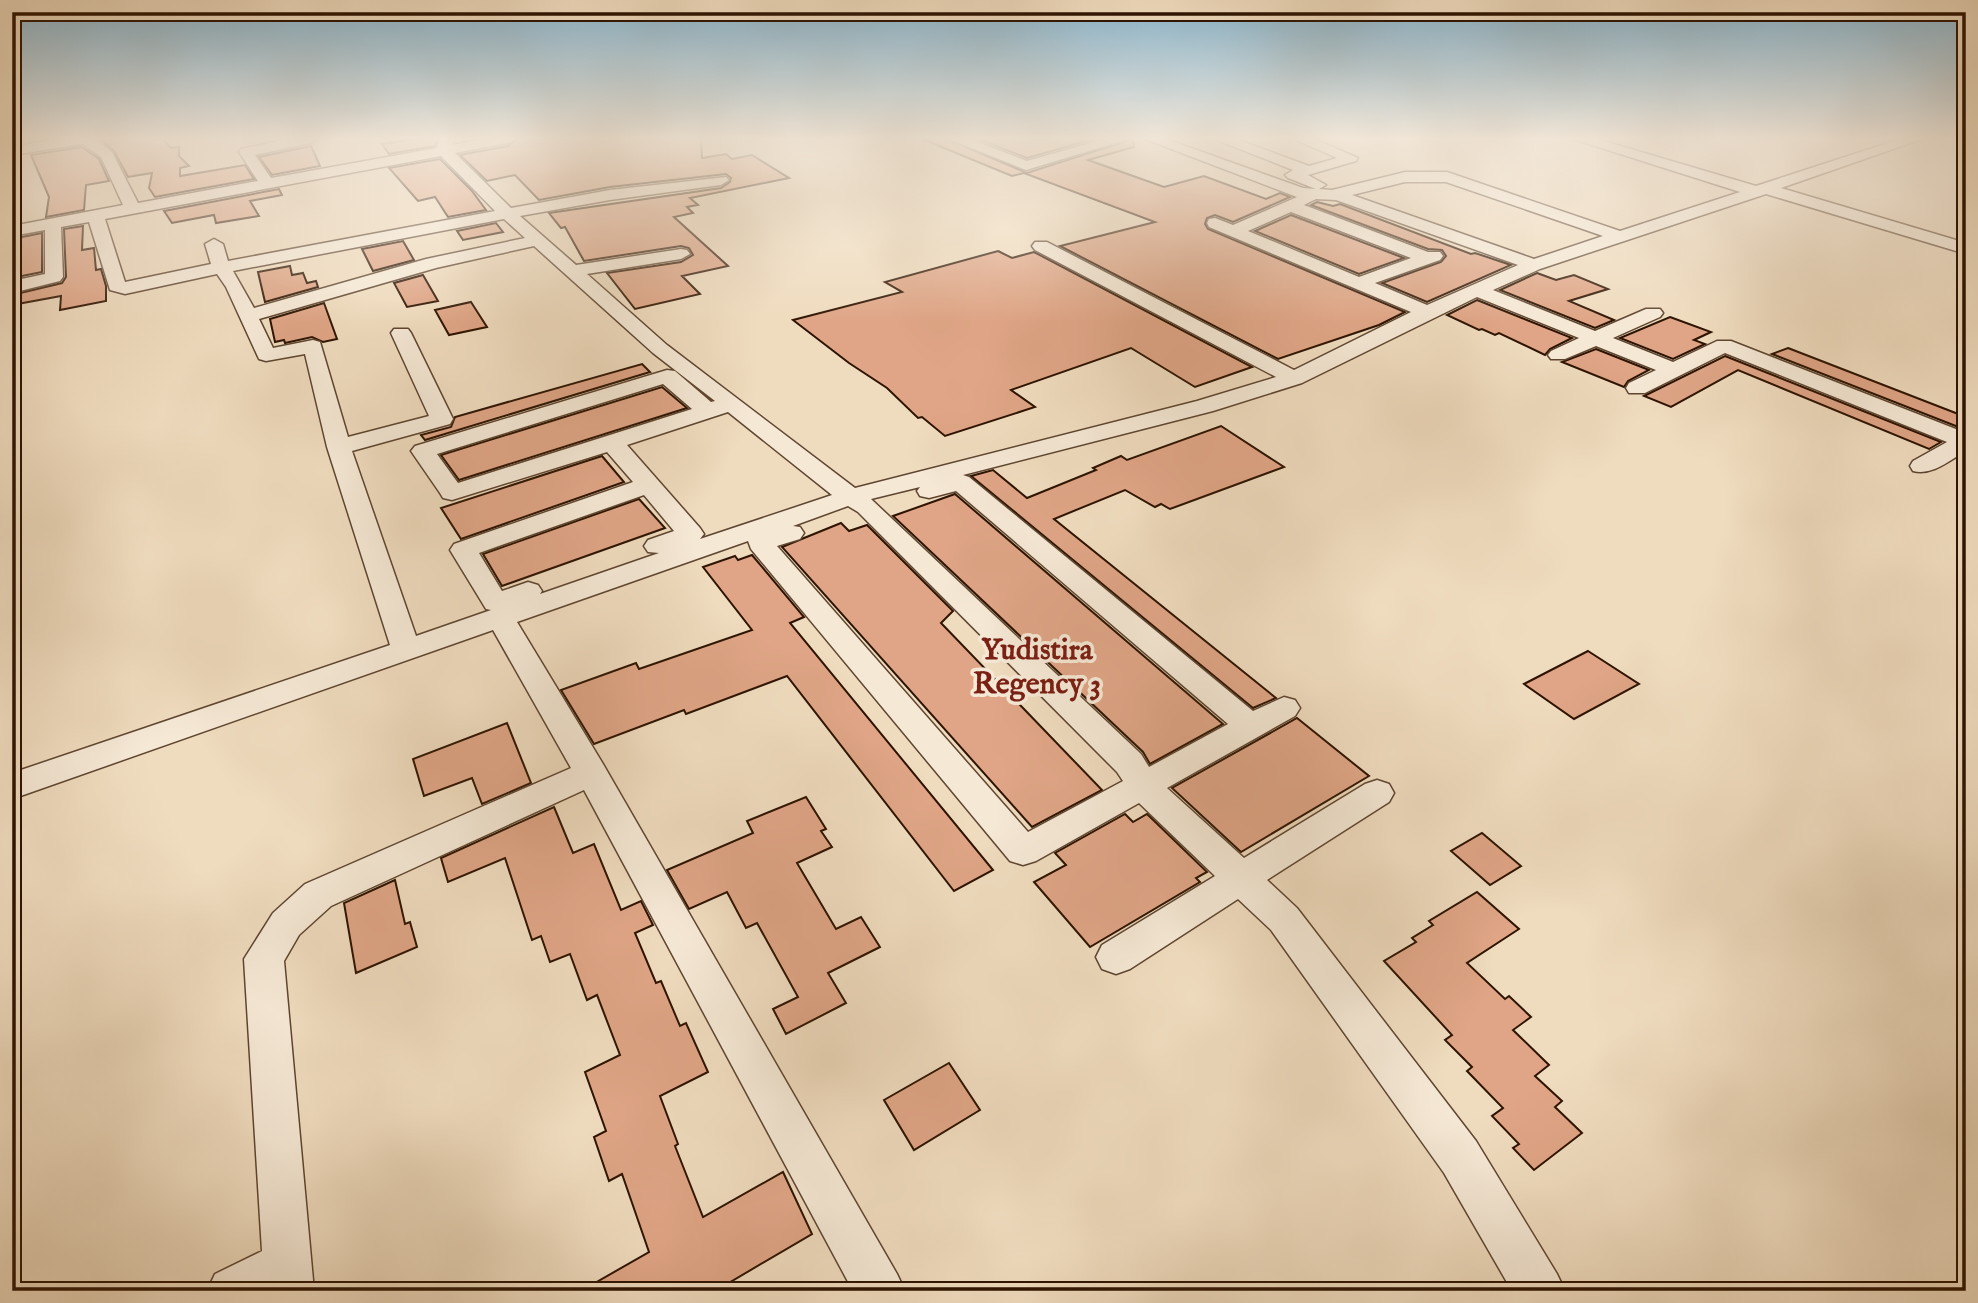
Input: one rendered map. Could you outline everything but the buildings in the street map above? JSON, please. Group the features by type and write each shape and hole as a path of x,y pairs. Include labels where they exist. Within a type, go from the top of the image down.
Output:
{"street":[{"path":"129,200 133,209"},
{"path":"12,232 180,200"},
{"path":"495,200 720,407"},
{"path":"96,216 117,286 121,288 221,267 597,200"},
{"path":"1241,234 1305,200"},
{"path":"1356,200 1534,265"},
{"path":"1513,200 1621,237"},
{"path":"12,786 500,617 858,505 1294,378 1427,312 1534,265 1733,200"},
{"path":"1796,200 1966,249"},
{"path":"1291,206 1427,258"},
{"path":"1241,234 1318,216"},
{"path":"1215,223 1427,312"},
{"path":"12,287 54,277 53,224"},
{"path":"1347,244 1370,236"},
{"path":"249,316 432,263 538,240"},
{"path":"1359,283 1471,242"},
{"path":"214,244 221,267 249,316 266,355 313,346 339,447 407,649"},
{"path":"1041,246 1294,378"},
{"path":"1300,259 1324,251"},
{"path":"575,271 681,254"},
{"path":"1476,290 1672,369"},
{"path":"1558,355 1653,313"},
{"path":"339,447 442,419 401,333"},
{"path":"1637,388 1724,345 1966,441"},
{"path":"720,407 452,493 423,451 667,376 720,407 858,505 1082,727 1129,763 1144,787 1284,919 1460,1157 1540,1291"},
{"path":"1922,466 1966,441"},
{"path":"612,443 649,485 691,534 496,603 463,550 649,485"},
{"path":"1251,726 960,482 858,505 760,543 1023,851 1284,708"},
{"path":"500,617 591,773 880,1291"},
{"path":"232,1291 289,1277 264,959 286,924 318,895 591,773"},
{"path":"1116,957 1239,877 1377,793"}],"district":[{"name":"Yudistira Regency 3","path":"1037,668"}]}
